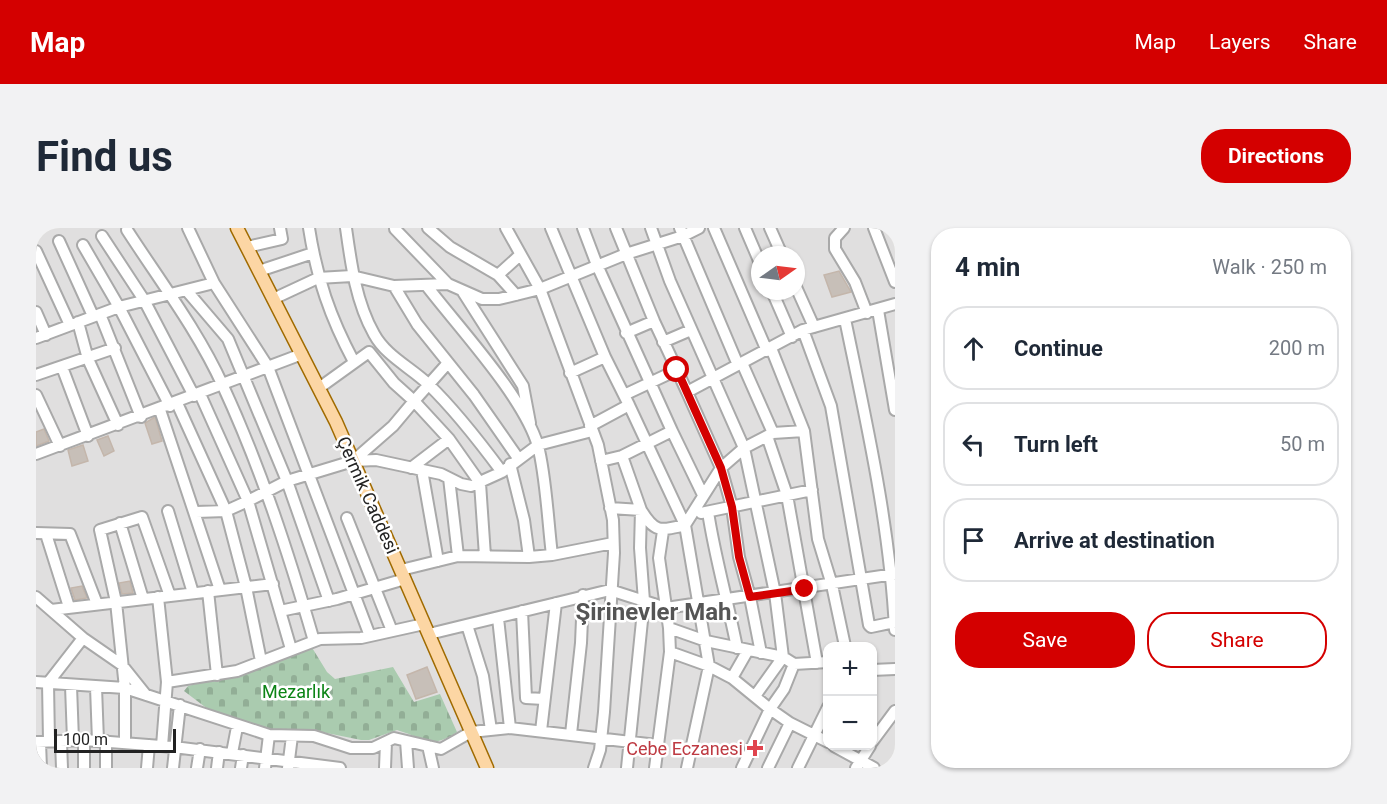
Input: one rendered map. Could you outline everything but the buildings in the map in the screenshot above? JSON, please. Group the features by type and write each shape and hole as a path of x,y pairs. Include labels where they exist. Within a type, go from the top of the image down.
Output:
{"main road":[{"name":"Çermik Caddesi","path":"237,228 319,388 353,461 487,768"}],"street":[{"path":"188,228 214,283 268,367 352,595 370,636"},
{"path":"247,247 282,239 280,228"},
{"path":"309,228 318,278 333,323 354,363"},
{"path":"346,228 352,276 373,333 384,350 429,385 473,434 510,465"},
{"path":"428,228 450,247 498,274 516,295"},
{"path":"506,228 540,289 591,429 601,461 610,508 613,543 602,737 594,768"},
{"path":"551,228 605,357 685,525 709,666 687,768"},
{"path":"583,228 649,383 703,495"},
{"path":"616,228 663,342 721,468 732,507 739,557 761,653"},
{"path":"651,228 691,330 744,448 757,502 775,593 783,657 755,696"},
{"path":"395,229 448,284 482,299 516,295 540,289 597,265 658,244 682,232 699,228"},
{"path":"714,228 804,431 818,539 832,585 844,642"},
{"path":"745,228 753,246"},
{"path":"770,228 778,246"},
{"path":"844,228 835,238 835,249 872,311 895,410"},
{"path":"874,228 895,282"},
{"path":"127,230 223,385 265,491 314,641"},
{"path":"669,628 706,642 783,657 794,664 822,663 794,546 787,495 770,434 682,232"},
{"path":"102,236 144,300 197,395 248,501 291,649"},
{"path":"59,241 115,348 141,417"},
{"path":"83,245 119,307 226,511 246,586 261,661"},
{"path":"259,271 313,253"},
{"path":"498,274 520,255"},
{"path":"38,259 74,324 118,425"},
{"path":"273,299 318,278 352,276 394,286 448,284"},
{"path":"36,312 41,336 119,307 214,283"},
{"path":"426,285 493,370 538,446 552,555"},
{"path":"394,286 417,324 447,364 474,394 510,465 524,520 529,557"},
{"path":"187,291 228,339 287,481 329,601"},
{"path":"463,292 502,348 523,386 532,435"},
{"path":"776,300 792,337"},
{"path":"800,300 831,406 869,625 871,627 895,622"},
{"path":"687,392 809,329 895,304"},
{"path":"845,319 893,575 895,630"},
{"path":"627,333 654,321"},
{"path":"663,342 691,330"},
{"path":"36,375 115,348"},
{"path":"319,388 369,352 394,383 449,439 480,483 485,556"},
{"path":"36,454 141,417 302,354"},
{"path":"570,373 605,357"},
{"path":"353,461 393,426 447,364"},
{"path":"62,367 88,436"},
{"path":"196,512 226,511 287,481 353,461 375,460 417,469 449,478 461,484 480,483 538,446 591,429 649,383 677,370"},
{"path":"36,395 60,446"},
{"path":"169,406 196,512 220,590"},
{"path":"601,461 622,456 672,431"},
{"path":"622,456 641,510 650,525 663,531 685,525 721,468 744,448 770,434 804,431"},
{"path":"417,469 449,439"},
{"path":"417,469 438,561"},
{"path":"449,478 458,556"},
{"path":"691,514 812,490"},
{"path":"610,508 641,510"},
{"path":"627,768 644,601 640,548 641,510"},
{"path":"168,511 193,593"},
{"path":"708,512 716,561 742,649 732,678"},
{"path":"125,743 125,688 116,602 100,530 142,517 164,596 167,682 162,746"},
{"path":"347,518 392,631"},
{"path":"120,523 143,598"},
{"path":"655,768 670,652 659,558 663,531"},
{"path":"69,607 41,533 70,534 97,604"},
{"path":"280,611 374,589 438,561 458,556 529,557 552,555 613,543"},
{"path":"167,682 237,671 314,641 466,625 610,590 666,608 893,575"},
{"path":"51,610 273,584"},
{"path":"208,591 217,675"},
{"path":"571,734 581,643 583,595"},
{"path":"37,596 83,638 123,665 146,695"},
{"path":"541,731 556,603"},
{"path":"522,611 526,698 544,699"},
{"path":"498,618 510,728"},
{"path":"466,625 483,676 490,730"},
{"path":"41,768 46,741 48,683 83,638"},
{"path":"670,652 709,666 732,678 790,723 823,740"},
{"path":"742,768 770,709 784,689 794,664"},
{"path":"877,670 895,669"},
{"path":"36,682 125,688 180,705 237,727 269,735 314,736 351,748 373,748 394,738 441,749 471,732 510,728 657,745"},
{"path":"71,686 84,768"},
{"path":"96,687 106,768"},
{"path":"173,768 180,705"},
{"path":"877,736 895,711"},
{"path":"798,768 823,717"},
{"path":"768,768 790,723"},
{"path":"237,727 241,768"},
{"path":"265,763 269,735"},
{"path":"288,764 292,736"},
{"path":"46,741 102,741 200,749 238,754 265,763 337,767"},
{"path":"46,741 62,768"},
{"path":"385,768 386,741"},
{"path":"406,741 408,768"},
{"path":"147,768 149,745"},
{"path":"428,746 433,768"},
{"path":"197,768 200,749"},
{"path":"840,750 858,763 874,768"},
{"path":"858,763 867,750"},
{"path":"218,768 219,752"}],"shaded area":[{"path":"36,228 895,228 895,768 36,768"}],"green space":[{"name":"Mezarlık","path":"311,646 327,672 335,679 393,667 414,702 440,694 457,732 434,741 427,741 397,730 369,740 361,740 307,729 260,729 217,716 184,691 188,686 240,673"}],"place":[{"name":"Cebe Eczanesi","path":"755,748"}],"district":[{"name":"Şirinevler Mah.","path":"657,612"}],"route":[{"path":"677,370 721,468 732,507 739,557 750,597 805,589"}]}
